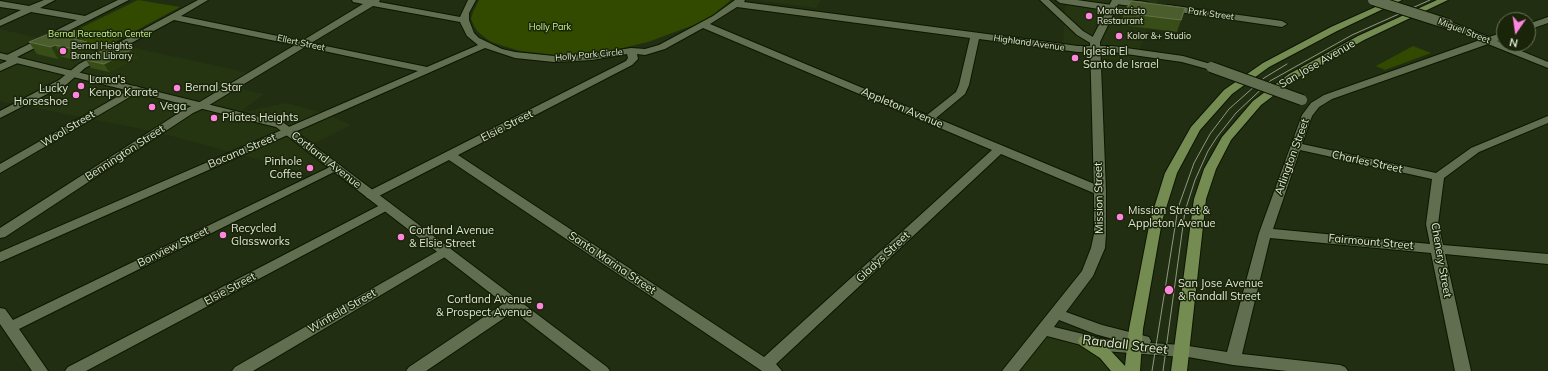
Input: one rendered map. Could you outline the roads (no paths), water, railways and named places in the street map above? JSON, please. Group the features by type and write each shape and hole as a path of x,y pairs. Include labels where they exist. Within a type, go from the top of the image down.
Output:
{"main road":[{"name":"San Jose Avenue","path":"1179,371 1200,198 1210,168 1226,139 1246,114 1268,93 1303,70 1382,28 1444,0"},
{"name":"San Jose Avenue","path":"1132,371 1135,343 1160,205 1178,158 1202,120 1228,92 1266,65 1334,29 1400,5"},
{"path":"1085,341 1109,358 1120,371"}],"street":[{"path":"0,23 51,0"},
{"path":"0,68 9,58 125,0"},
{"path":"0,115 63,82 82,66 204,0"},
{"path":"356,0 373,1 464,20 465,12 472,0"},
{"path":"1044,0 1095,46"},
{"name":"Park Street","path":"1060,0 1115,3 1282,24"},
{"name":"Miguel Street","path":"1373,0 1400,5 1490,40 1548,65"},
{"name":"Bennington Street","path":"0,234 189,111 202,105 373,1"},
{"name":"Holly Park Circle","path":"464,20 470,34 485,45 515,55 554,59 592,57 631,51 645,52 662,47 672,40 704,26 739,2"},
{"name":"Highland Avenue","path":"739,2 975,36 1078,49 1095,46 1183,59 1211,67 1315,105"},
{"name":"Mission Street","path":"1010,371 1057,314 1088,273 1098,248 1100,234 1100,191 1095,46 1115,3"},
{"path":"0,4 86,19"},
{"name":"Ellert Street","path":"172,17 429,70"},
{"path":"1536,24 1548,20"},
{"name":"Appleton Avenue","path":"704,26 1100,191"},
{"path":"928,119 960,94 964,85 975,36"},
{"path":"1315,105 1328,98 1496,38"},
{"name":"Bocana Street","path":"0,257 485,45"},
{"name":"Elsie Street","path":"371,195 629,63 633,59 631,51"},
{"name":"Cortland Avenue","path":"9,58 280,124 602,371"},
{"name":"Wool Street","path":"0,169 136,89"},
{"name":"Arlington Street","path":"1233,359 1265,233 1307,115 1315,105"},
{"path":"1438,177 1475,150 1548,119"},
{"name":"Charles Street","path":"1295,146 1438,177"},
{"name":"Gladys Street","path":"770,368 1000,149"},
{"name":"Santa Marina Street","path":"450,155 770,368"},
{"name":"Bonview Street","path":"4,321 336,168"},
{"name":"Chenery Street","path":"1438,177 1432,224 1463,371"},
{"name":"Elsie Street","path":"73,371 386,206"},
{"name":"Fairmount Street","path":"1265,233 1548,259"},
{"name":"Winfield Street","path":"240,371 445,251"},
{"path":"414,371 514,304"},
{"name":"Randall Street","path":"1057,314 1135,343"},
{"path":"4,321 40,371"},
{"name":"Randall Street","path":"1044,330 1085,341 1135,343 1233,359 1340,371"}],"tram line":[{"path":"1163,371 1185,211 1195,180 1208,151 1217,137 1236,113 1270,81 1352,35 1430,0"},
{"path":"1152,371 1178,208 1194,163 1210,134 1229,109 1264,78 1287,64"}],"place":[{"name":"Montecristo Restaurant","path":"1089,16"},
{"name":"Kolor &+ Studio","path":"1119,36"},
{"name":"Bernal Heights Branch Library","path":"63,51"},
{"name":"Iglesia El Santo de Israel","path":"1075,58"},
{"name":"Lama's Kenpo Karate","path":"81,86"},
{"name":"Bernal Star","path":"177,88"},
{"name":"Lucky Horseshoe","path":"76,95"},
{"name":"Vega","path":"152,107"},
{"name":"Pilates Heights","path":"214,118"},
{"name":"Pinhole Coffee","path":"310,168"},
{"name":"Mission Street & Appleton Avenue","path":"1120,217"},
{"name":"Recycled Glassworks","path":"223,235"},
{"name":"Cortland Avenue & Elsie Street","path":"401,237"},
{"name":"San Jose Avenue & Randall Street","path":"1169,290"},
{"name":"Cortland Avenue & Prospect Avenue","path":"540,306"}],"park label":[{"name":"Holly Park","path":"550,27"},
{"name":"Bernal Recreation Center","path":"100,34"}]}
